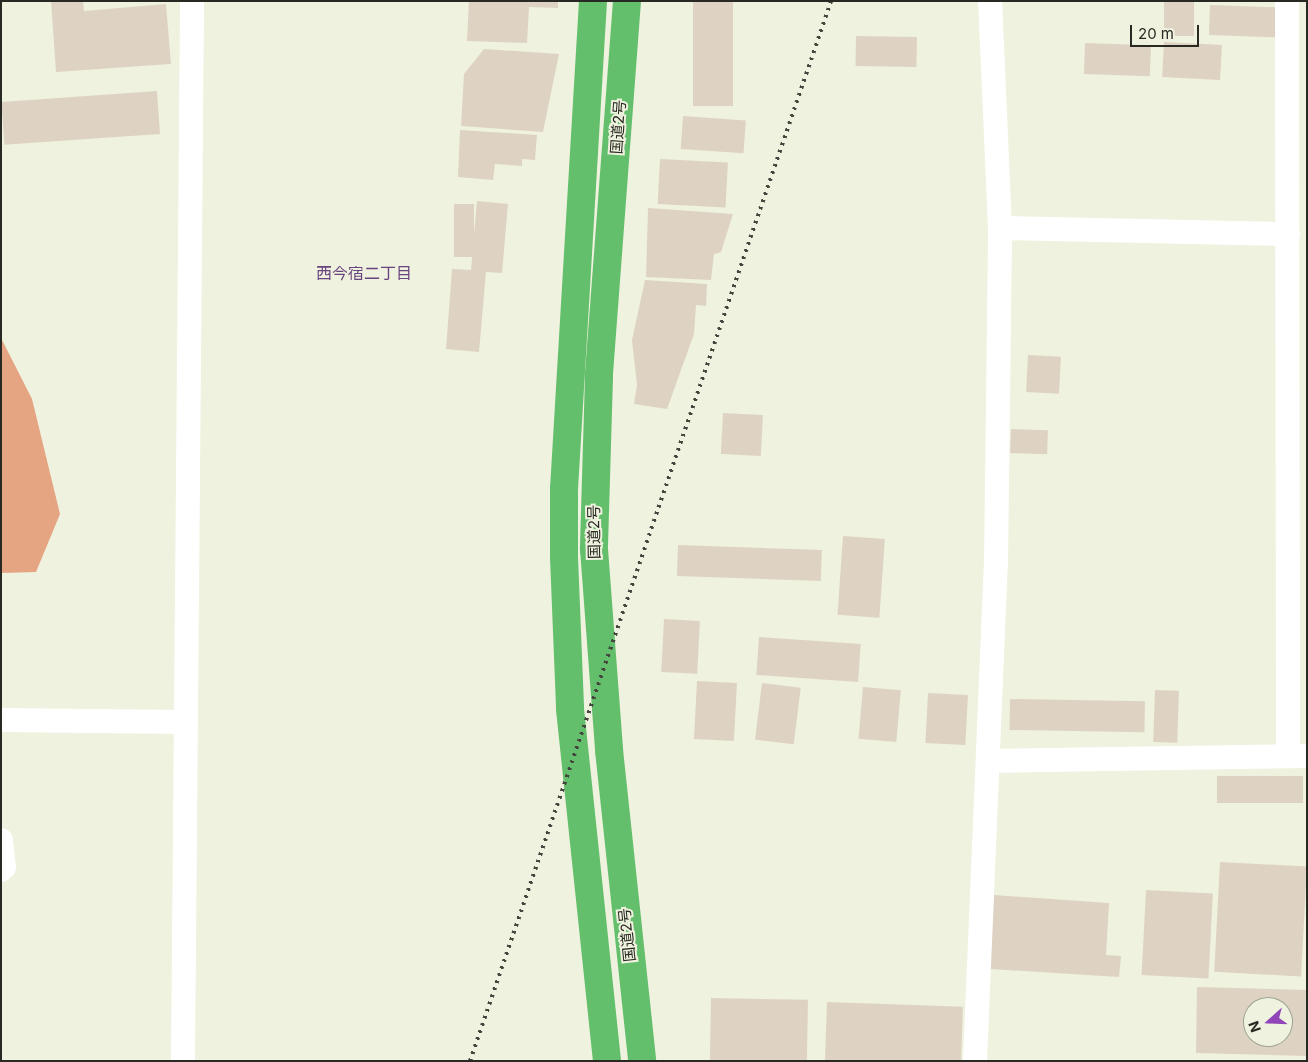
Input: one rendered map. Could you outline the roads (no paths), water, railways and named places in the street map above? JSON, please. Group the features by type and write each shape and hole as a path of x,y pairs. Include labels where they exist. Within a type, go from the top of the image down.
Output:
{"highway":[{"name":"国道2号","path":"594,1 564,489 570,709 579,809 607,1061"},
{"name":"国道2号","path":"627,1 593,487 597,617 642,1061"}],"street":[{"path":"183,1061 192,1"},
{"path":"975,1061 990,761 1000,228 990,1"},
{"path":"990,761 1297,756 1288,234 1287,1"},
{"path":"1000,228 1288,234"},
{"path":"1,720 186,722"},
{"path":"1,840 4,867 1,870"}],"railway":[{"path":"470,1061 831,1"}],"district":[{"name":"西今宿二丁目","path":"364,273"}]}
